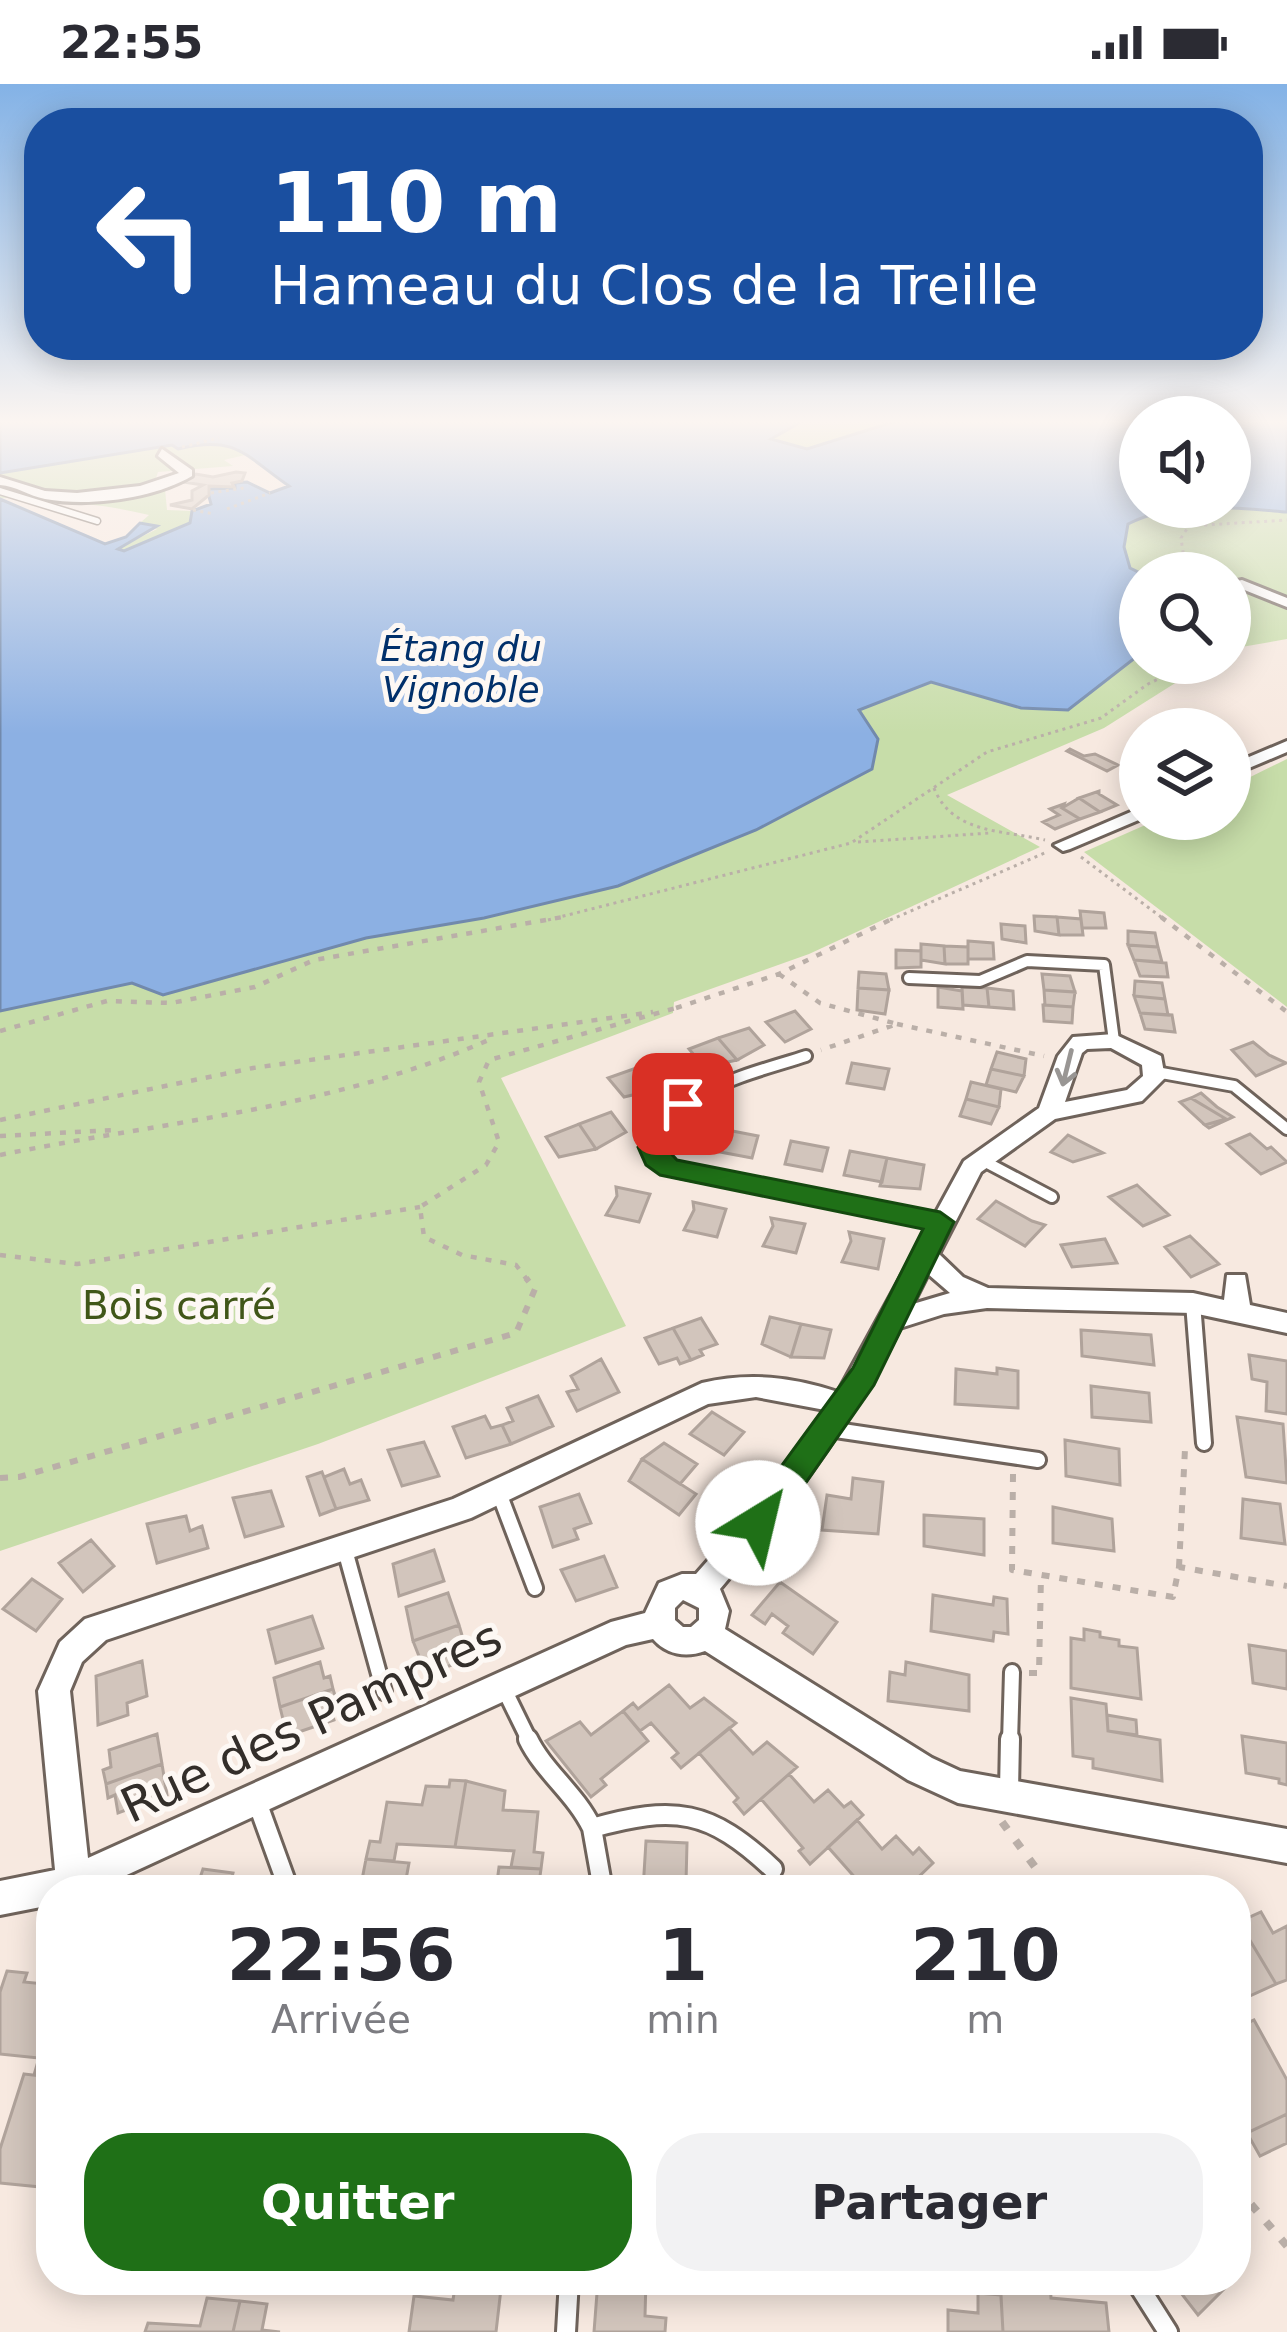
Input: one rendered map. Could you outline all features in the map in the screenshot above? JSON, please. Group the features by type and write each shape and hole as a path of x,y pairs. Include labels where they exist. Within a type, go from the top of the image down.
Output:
{"street":[{"path":"1251,588 1287,603"},
{"path":"1251,762 1287,746"},
{"path":"1063,845 1119,822"},
{"path":"700,1591 758,1523 836,1417 892,1321 964,1177 980,1159 1048,1113 1134,1096 1151,1084 1156,1072 1148,1056 1114,1041 1081,1042 1065,1061 1061,1090 1048,1113"},
{"path":"925,1256 953,1284 987,1298"},
{"path":"892,1321 944,1304 987,1298 1193,1303 1236,1296 1287,1323"},
{"path":"72,1875 52,1705 58,1677 81,1640 111,1622 345,1550 499,1493 718,1389 784,1388 836,1417"},
{"path":"706,1634 715,1612 700,1591 680,1588 666,1596 658,1609 660,1623 680,1640 706,1634 920,1769 993,1796 1287,1846"},
{"name":"Rue des Pampres","path":"120,1875 255,1797 622,1632 660,1623"},
{"name":"Rue des Pampres","path":"0,1898 36,1890"}],"lane":[{"path":"909,977 980,981 1027,961 1104,965 1114,1041"},
{"path":"806,1056 683,1104 657,1134 652,1147 655,1159 679,1172 940,1222"},
{"path":"1156,1072 1234,1086 1287,1129"},
{"path":"980,1159 1052,1197"},
{"path":"1193,1303 1204,1443"},
{"path":"836,1417 1038,1460"},
{"path":"499,1493 535,1588"},
{"path":"345,1550 384,1692"},
{"path":"993,1796 1012,1672"},
{"path":"502,1686 536,1755 581,1805 592,1828 600,1875"},
{"path":"255,1797 284,1875"},
{"path":"592,1828 644,1812 681,1812 734,1832 773,1869"},
{"path":"566,2332 568,2295"},
{"path":"1145,2295 1168,2332"}],"path":[{"path":"1183,552 1181,538 1189,526 1223,524"},
{"path":"851,843 987,752 1101,718 1148,684"},
{"path":"934,788 937,803 958,821 996,832"},
{"path":"0,1031 106,1001 171,1004 255,987 314,960 557,919 851,843 996,832 1019,832 1063,845 1135,893 1287,1012"},
{"path":"0,1255 77,1264 420,1207 486,1165 499,1142 479,1082 489,1060 779,974 969,882 1063,845"},
{"path":"779,974 820,1003 1065,1061"},
{"path":"0,1120 253,1068 676,1008"},
{"path":"806,1056 897,1024"},
{"path":"0,1155 336,1092 442,1065 498,1035"},
{"path":"0,1136 68,1129 123,1131"},
{"path":"0,1478 41,1471 516,1334 535,1289 517,1265 462,1255 424,1237 420,1207"},
{"path":"1014,1456 1012,1570 1173,1597 1179,1568 1183,1450 1204,1443"},
{"path":"1179,1568 1287,1586"},
{"path":"1012,1672 1039,1673 1041,1575"},
{"path":"993,1796 1043,1875"},
{"path":"1251,2204 1287,2246"}],"green space":[{"path":"143,524 188,524 128,550 117,549 157,529"},
{"path":"1287,524 1287,639 1251,645 1251,552 1125,552 1127,528"},
{"name":"Bois carré","path":"1119,670 1119,684 1174,684 1136,708 1119,708 1119,719 1104,728 947,795 1040,847 809,954 674,1002 673,1013 501,1078 626,1326 318,1444 0,1551 0,1011 132,983 163,995 366,938 484,918 858,710 932,682 1021,708 1067,710"},
{"path":"1287,759 1287,1007 1084,852 1119,837 1251,840 1251,777"}],"water":[{"name":"Étang du Vignoble","path":"0,524 58,524 105,544 126,537 139,524 157,526 118,549 124,551 188,524 1119,524 1119,528 1127,528 1125,552 1119,552 1119,670 1068,710 1021,708 931,682 859,710 878,739 872,769 756,830 618,886 484,918 366,938 163,995 132,983 0,1011"}],"building":[{"path":"1067,751 1118,765 1107,771"},
{"path":"1099,791 1117,805 1100,812 1079,798"},
{"path":"1079,798 1100,812 1080,819 1062,808"},
{"path":"1064,804 1062,808 1080,819 1055,829 1043,822 1059,815 1050,809"},
{"path":"1080,911 1104,913 1106,928 1082,928"},
{"path":"1034,916 1057,917 1059,935 1035,931"},
{"path":"1057,917 1081,919 1083,935 1059,935"},
{"path":"1001,924 1025,926 1026,943 1002,939"},
{"path":"1128,931 1155,933 1158,947 1128,945"},
{"path":"968,941 993,943 994,959 968,959"},
{"path":"921,944 944,946 945,964 921,960"},
{"path":"1128,945 1158,947 1162,962 1134,960"},
{"path":"944,946 968,947 968,964 945,964"},
{"path":"896,950 921,951 921,967 896,968"},
{"path":"1134,960 1166,963 1168,977 1140,976"},
{"path":"859,972 886,974 889,990 858,988"},
{"path":"1042,974 1070,976 1075,992 1044,990"},
{"path":"1135,981 1162,983 1165,999 1134,996"},
{"path":"938,987 962,991 963,1009 938,1007"},
{"path":"962,987 987,988 989,1007 963,1005"},
{"path":"858,988 889,990 885,1014 857,1010"},
{"path":"987,988 1013,991 1014,1009 989,1007"},
{"path":"1044,990 1075,992 1073,1007 1045,1005"},
{"path":"1134,996 1165,999 1168,1015 1140,1013"},
{"path":"1043,1005 1073,1007 1072,1023 1044,1021"},
{"path":"795,1011 811,1029 785,1042 766,1022"},
{"path":"1140,1013 1172,1015 1175,1032 1145,1029"},
{"path":"749,1028 764,1045 737,1060 718,1038"},
{"path":"718,1038 737,1060 704,1067 689,1049"},
{"path":"1253,1042 1286,1063 1256,1076 1232,1050"},
{"path":"997,1052 1026,1059 1024,1076 991,1069"},
{"path":"670,1056 686,1074 658,1089 639,1067"},
{"path":"852,1063 889,1069 884,1089 847,1083"},
{"path":"639,1067 658,1089 624,1097 608,1078"},
{"path":"991,1069 1024,1076 1016,1092 986,1085"},
{"path":"971,1082 1001,1089 999,1107 966,1099"},
{"path":"1201,1093 1233,1117 1209,1128 1205,1125 1226,1119 1191,1098"},
{"path":"1191,1098 1226,1119 1205,1125 1180,1102"},
{"path":"966,1099 999,1107 991,1124 960,1116"},
{"path":"611,1112 626,1132 596,1149 579,1124"},
{"path":"579,1124 596,1149 559,1157 546,1137"},
{"path":"722,1129 758,1136 752,1158 715,1151"},
{"path":"1250,1134 1287,1162 1261,1174 1227,1144"},
{"path":"1068,1135 1103,1153 1073,1162 1051,1152"},
{"path":"791,1141 828,1148 822,1171 785,1164"},
{"path":"850,1151 887,1158 882,1182 844,1175"},
{"path":"887,1158 924,1165 920,1189 880,1186"},
{"path":"1137,1185 1169,1215 1143,1226 1109,1197"},
{"path":"616,1187 650,1194 639,1222 606,1215 617,1196"},
{"path":"996,1201 1045,1225 1025,1246 978,1219"},
{"path":"693,1202 726,1209 717,1237 684,1230"},
{"path":"771,1218 805,1224 796,1253 763,1246 773,1226"},
{"path":"849,1232 884,1239 878,1269 842,1262 851,1241"},
{"path":"1190,1236 1219,1264 1191,1277 1165,1247"},
{"path":"1105,1239 1117,1263 1072,1267 1061,1245"},
{"path":"770,1317 801,1324 791,1357 762,1344"},
{"path":"701,1318 717,1344 700,1350 703,1355 691,1360 673,1328"},
{"path":"801,1324 831,1330 824,1358 791,1357"},
{"path":"673,1328 691,1360 680,1364 677,1358 659,1364 645,1338"},
{"path":"1081,1330 1151,1335 1154,1365 1082,1356"},
{"path":"1249,1355 1287,1361 1287,1414 1266,1411 1267,1382 1252,1379"},
{"path":"601,1359 619,1392 577,1411 567,1392 578,1389 571,1376"},
{"path":"997,1368 1018,1371 1018,1408 955,1404 956,1369 997,1374"},
{"path":"1091,1386 1149,1393 1151,1422 1092,1417"},
{"path":"538,1396 553,1426 511,1444 502,1425 513,1421 507,1408"},
{"path":"712,1412 744,1432 724,1455 690,1434"},
{"path":"485,1416 491,1428 502,1425 511,1444 466,1458 453,1427"},
{"path":"1237,1417 1283,1424 1287,1483 1246,1477"},
{"path":"1065,1440 1119,1449 1120,1485 1066,1476"},
{"path":"424,1442 439,1476 402,1486 388,1450"},
{"path":"664,1443 697,1464 680,1484 642,1459"},
{"path":"642,1459 696,1494 679,1515 629,1481"},
{"path":"344,1469 350,1484 361,1480 369,1500 336,1509 324,1477"},
{"path":"322,1472 336,1509 320,1515 307,1477"},
{"path":"853,1478 883,1482 878,1534 822,1530 827,1495 851,1499"},
{"path":"271,1491 283,1526 245,1537 233,1498"},
{"path":"579,1494 591,1523 574,1529 578,1539 553,1547 540,1507"},
{"path":"1243,1499 1280,1504 1285,1544 1241,1538"},
{"path":"1053,1507 1112,1519 1114,1551 1053,1543"},
{"path":"924,1515 984,1519 984,1555 924,1546"},
{"path":"186,1516 190,1531 202,1526 208,1548 157,1563 147,1524"},
{"path":"91,1540 114,1566 83,1592 59,1563"},
{"path":"434,1550 444,1581 399,1596 393,1564"},
{"path":"604,1556 617,1587 576,1601 561,1570"},
{"path":"32,1579 62,1599 36,1631 3,1609"},
{"path":"780,1582 837,1622 813,1654 783,1633 788,1626 772,1614 765,1624 752,1615"},
{"path":"448,1593 459,1625 413,1641 406,1607"},
{"path":"933,1595 993,1605 994,1597 1007,1599 1008,1634 994,1632 993,1641 931,1631"},
{"path":"312,1616 323,1648 276,1663 268,1630"},
{"path":"459,1625 469,1659 426,1674 413,1641"},
{"path":"1084,1629 1119,1640 1119,1646 1137,1648 1141,1699 1071,1688 1071,1638 1084,1640"},
{"path":"1249,1645 1287,1651 1287,1689 1253,1683"},
{"path":"142,1661 147,1696 127,1703 128,1715 98,1725 96,1676"},
{"path":"320,1662 333,1689 280,1707 274,1678"},
{"path":"906,1662 969,1675 969,1711 888,1701 890,1672 905,1675"},
{"path":"669,1685 690,1708 704,1698 736,1723 681,1768 672,1758 678,1753 651,1723 640,1731 623,1711 633,1703 638,1709"},
{"path":"333,1689 334,1720 287,1736 280,1707"},
{"path":"1071,1698 1106,1704 1108,1731 1160,1740 1162,1781 1093,1768 1093,1759 1073,1756"},
{"path":"623,1711 648,1741 601,1779 606,1785 591,1797 546,1741 580,1722 591,1735"},
{"path":"1107,1715 1136,1720 1137,1735 1108,1731"},
{"path":"729,1728 753,1754 767,1742 797,1767 744,1814 734,1802 738,1798 699,1753"},
{"path":"157,1734 162,1764 106,1784 103,1770 111,1767 109,1750"},
{"path":"1242,1736 1287,1743 1287,1785 1246,1773"},
{"path":"162,1764 167,1795 118,1813 115,1795 108,1798 106,1784"},
{"path":"789,1774 814,1802 828,1790 844,1807 851,1802 863,1815 810,1864 799,1851 803,1848 761,1799"},
{"path":"450,1780 466,1781 455,1847 397,1844 394,1861 366,1859 370,1841 380,1842 387,1802 422,1805 426,1786 449,1787"},
{"path":"466,1781 505,1791 503,1810 538,1812 534,1852 543,1853 541,1869 511,1867 514,1851 455,1847"},
{"path":"857,1820 882,1849 896,1836 913,1854 919,1848 933,1863 921,1875 853,1875 828,1847"},
{"path":"646,1841 687,1843 686,1875 644,1875"},
{"path":"366,1859 409,1863 407,1875 363,1875"},
{"path":"499,1867 541,1869 540,1875 498,1875"},
{"path":"203,1869 233,1873 232,1875 201,1875"},
{"path":"1261,1912 1273,1933 1287,1926 1287,1980 1276,1984 1251,1942 1251,1917"},
{"path":"1251,1942 1276,1984 1251,1995"},
{"path":"7,1971 27,1973 24,1982 36,1983 36,2058 0,2054 0,1992"},
{"path":"1251,2021 1287,2080 1287,2114 1251,2131"},
{"path":"24,2074 36,2075 36,2187 0,2183 0,2149"},
{"path":"1287,2114 1287,2143 1260,2156 1251,2131"},
{"path":"454,2295 500,2295 496,2332 409,2332 414,2296 453,2300"},
{"path":"597,2295 646,2295 645,2316 666,2318 665,2332 594,2332"},
{"path":"978,2295 1001,2295 1003,2332 948,2332 948,2310 978,2313"},
{"path":"1001,2295 1051,2295 1106,2303 1109,2332 1003,2332"},
{"path":"1183,2295 1218,2295 1198,2315"},
{"path":"207,2298 240,2301 233,2332 145,2332 148,2323 200,2326"},
{"path":"240,2301 267,2304 262,2330 280,2332 233,2332"}],"route":[{"path":"683,1104 668,1118 652,1147 661,1164 679,1172 940,1222 863,1376 758,1523"}]}
